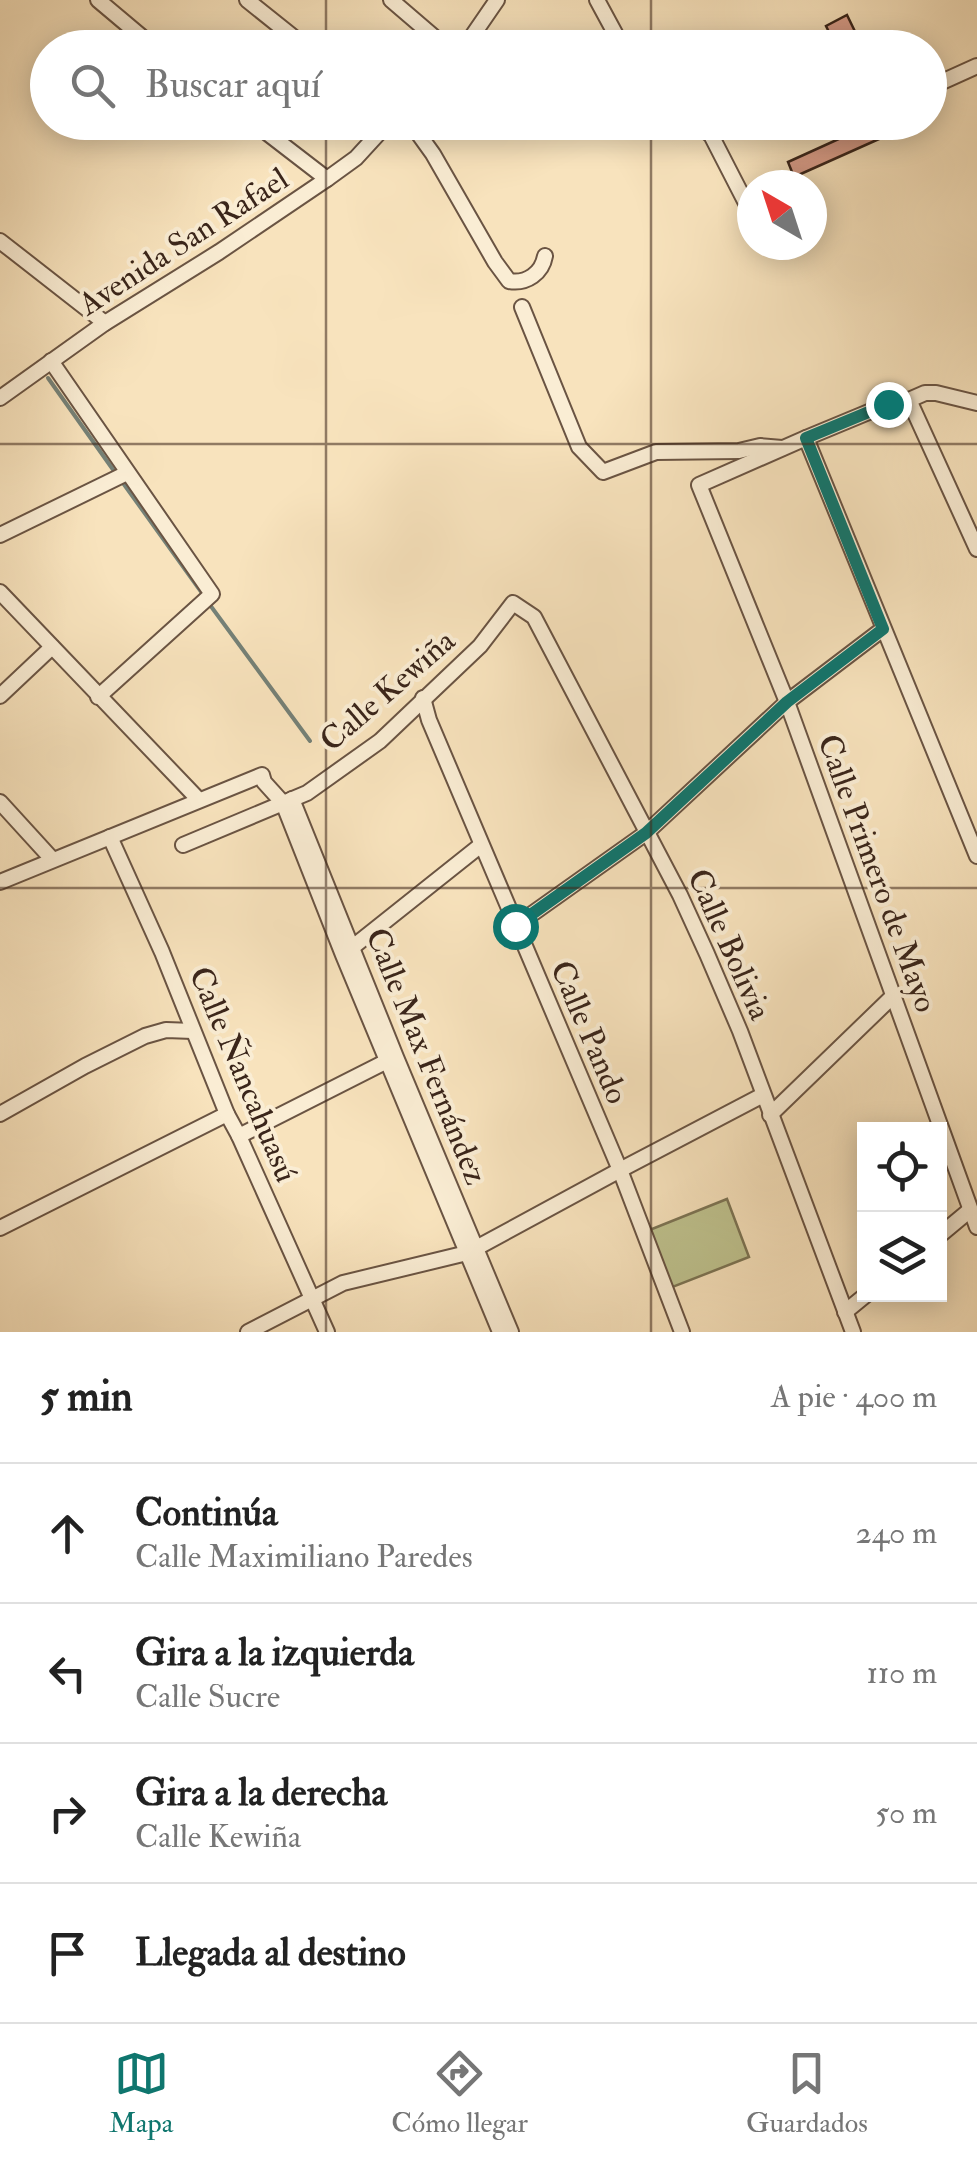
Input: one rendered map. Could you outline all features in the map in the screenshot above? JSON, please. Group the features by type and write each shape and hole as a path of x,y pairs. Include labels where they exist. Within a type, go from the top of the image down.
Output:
{"street":[{"path":"98,0 134,30"},
{"path":"247,0 284,30"},
{"path":"391,0 427,30"},
{"path":"476,30 497,0"},
{"path":"597,0 613,30"},
{"path":"947,80 977,66"},
{"path":"276,140 327,179"},
{"name":"Avenida San Rafael","path":"0,398 105,323 327,179 373,140"},
{"path":"422,140 508,281 536,274 543,268 545,256"},
{"path":"714,140 737,186"},
{"path":"0,240 105,323"},
{"path":"522,307 579,446 603,472 656,452 782,448 924,393 977,403"},
{"path":"51,361 212,594 98,696"},
{"path":"908,400 977,550"},
{"path":"806,438 977,856"},
{"name":"Calle Primero de Mayo","path":"782,448 700,485 787,702 977,1227"},
{"path":"0,535 127,473"},
{"path":"0,592 198,799 0,882"},
{"name":"Calle Kewiña","path":"183,844 307,793 380,740 480,646 514,602"},
{"name":"Calle Bolivia","path":"514,602 534,618 680,895 740,1031 853,1332"},
{"path":"515,926 646,833 787,702 883,629"},
{"path":"0,696 52,648"},
{"name":"Calle Pando","path":"423,698 620,1170 682,1332"},
{"name":"Calle Max Fernández","path":"198,799 262,775 264,782 288,801 391,1059 472,1251 511,1332"},
{"path":"0,802 52,859"},
{"name":"Calle Ñancahuasú","path":"110,837 162,952 227,1114 327,1332"},
{"path":"348,951 481,844"},
{"path":"770,1115 893,996"},
{"path":"0,1114 145,1036 166,1030 193,1030"},
{"path":"239,1136 391,1059"},
{"path":"248,1332 343,1282 472,1251 763,1095"},
{"path":"0,1228 227,1114"},
{"path":"947,1229 970,1210"},
{"name":"Calle Max Fernández","path":"472,1251 500,1332"},
{"path":"845,1312 857,1302"}],"green space":[{"path":"727,1199 749,1257 670,1288 647,1231"}],"building":[{"path":"847,15 854,30 828,30 826,26"},
{"path":"836,140 877,140 810,170 791,170 788,162"}],"waterway":[{"path":"48,378 114,471"},
{"path":"123,483 202,593"},
{"path":"210,605 310,741"}],"route":[{"path":"515,926 646,833 787,702 883,629 806,438 888,404"}]}
